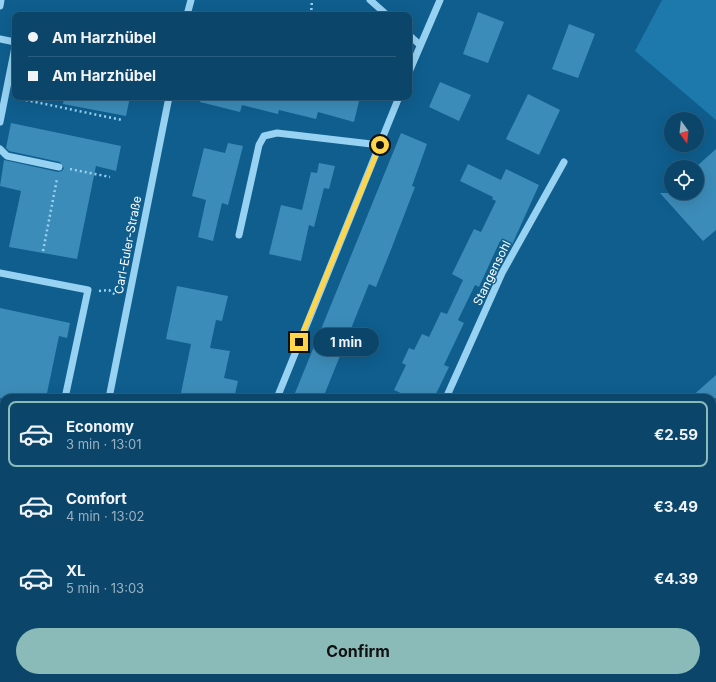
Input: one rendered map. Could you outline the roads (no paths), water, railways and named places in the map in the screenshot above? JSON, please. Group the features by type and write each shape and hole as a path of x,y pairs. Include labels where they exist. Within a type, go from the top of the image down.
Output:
{"street":[{"path":"0,6 1,0"},
{"path":"188,12 191,0"},
{"path":"370,0 384,12"},
{"path":"412,65 440,0"},
{"path":"412,38 420,45"},
{"path":"0,39 12,41"},
{"path":"0,122 12,62"},
{"name":"Carl-Euler-Straße","path":"110,394 168,100"},
{"path":"278,394 398,100"},
{"path":"239,235 259,145 264,136 277,133 380,145"},
{"path":"0,149 8,156 59,167"},
{"name":"Stangensohl","path":"448,394 502,273 564,162"},
{"path":"0,273 88,290 66,394"}]}
